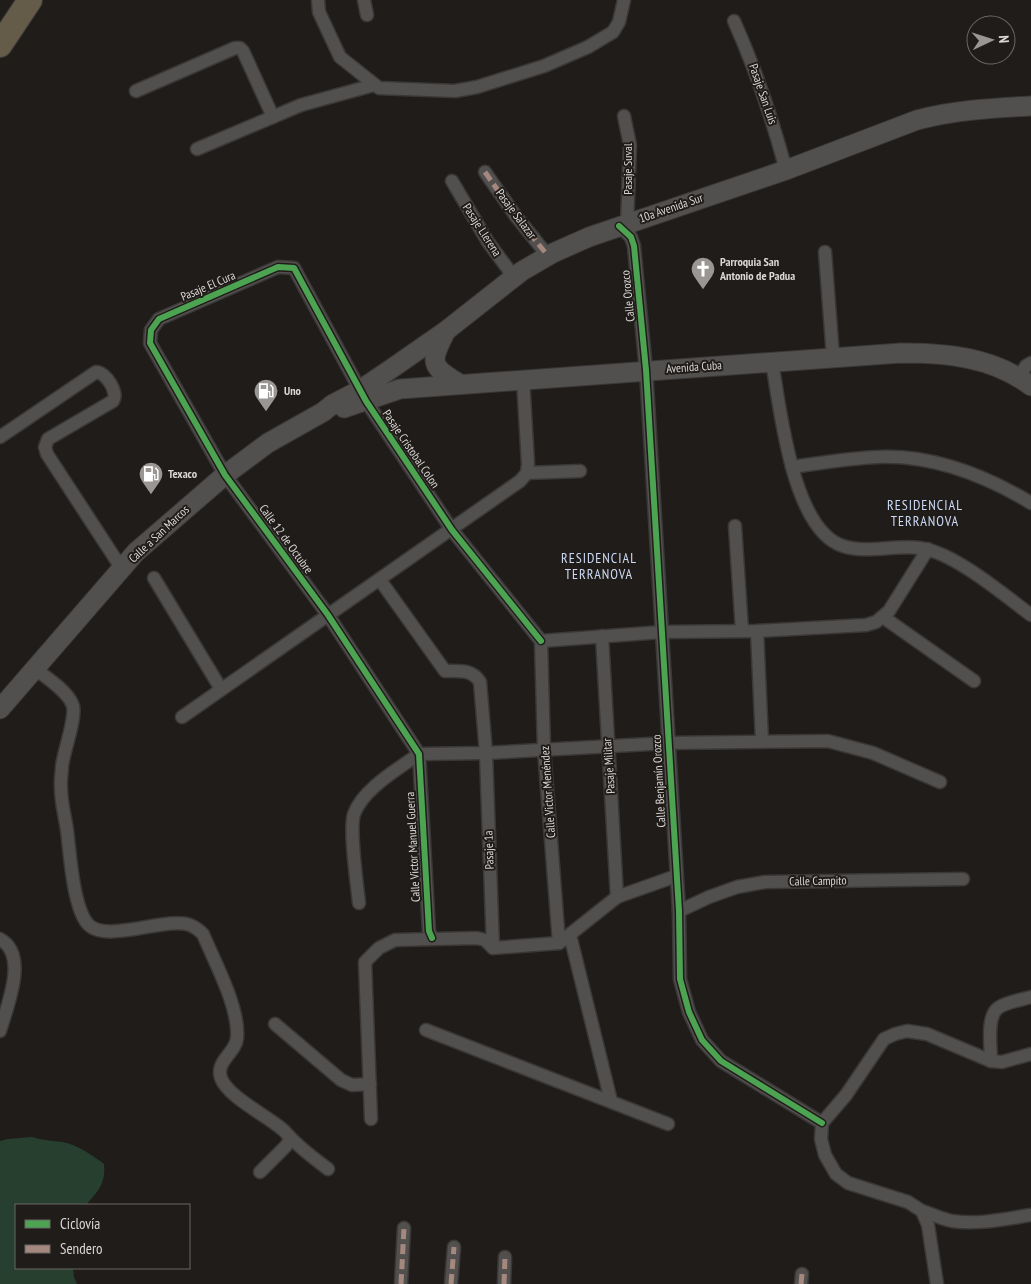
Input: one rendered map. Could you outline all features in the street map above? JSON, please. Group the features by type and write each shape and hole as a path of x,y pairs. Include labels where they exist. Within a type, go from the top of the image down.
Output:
{"highway":[{"path":"0,45 30,0"}],"main road":[{"name":"10a Avenida Sur","path":"363,395 514,277 548,256 582,240 786,170 931,116 971,110 1031,106"},
{"path":"447,330 435,352 436,366 444,375 460,384"},
{"name":"Avenida Cuba","path":"323,412 363,395 400,389 900,353 954,355 990,364 1025,382"},
{"name":"Calle a San Marcos","path":"0,708 136,552 225,476 268,443 323,412"}],"street":[{"path":"318,0 320,12 340,57 374,85 379,88 455,91 478,87 544,66 588,47 613,32 619,22 624,0"},
{"path":"364,0 366,15"},
{"name":"Pasaje San Luis","path":"734,21 753,64 774,126 786,170"},
{"path":"136,91 235,48 240,48 273,117"},
{"path":"197,149 301,105 374,85"},
{"name":"Pasaje Suval","path":"623,225 630,152 624,116"},
{"name":"Pasaje Salazar","path":"486,172 515,215 548,256"},
{"name":"Pasaje Llerena","path":"452,181 488,242 514,277"},
{"name":"Calle Orozco","path":"623,225 631,237 634,246 646,370"},
{"path":"825,252 833,357"},
{"name":"Pasaje El Cura","path":"151,330 159,319 278,267"},
{"name":"Pasaje Cristobal Colon","path":"278,267 294,268 363,395 452,530 541,641"},
{"name":"Calle 12 de Octubre","path":"151,330 150,343 225,476 328,615 419,754"},
{"path":"772,362 786,444 802,498 814,522 832,541 842,546 854,548 911,548 928,550 962,566 1031,615"},
{"path":"1025,382 1026,366 1031,363"},
{"name":"Calle Benjamín Orozco","path":"646,370 678,911 680,979 689,1012 702,1040 721,1061 822,1123"},
{"path":"0,437 96,372 101,372 104,375 116,394 113,401 48,439 45,447 47,454 122,569"},
{"path":"182,717 520,481 527,474 528,464 523,380"},
{"path":"792,467 880,456 922,459 966,471 1008,489 1031,503"},
{"path":"527,474 580,471"},
{"path":"735,526 742,631"},
{"path":"541,641 662,632 757,631 866,625 876,622 889,611 928,550"},
{"path":"154,578 221,690"},
{"name":"Pasaje 1a","path":"380,580 445,671 468,671 476,676 480,682 486,753 493,948"},
{"path":"883,617 974,681"},
{"path":"757,631 762,741"},
{"name":"Pasaje Militar","path":"602,636 617,897"},
{"name":"Calle Victor Menéndez","path":"541,641 544,749 559,943"},
{"path":"35,669 62,690 73,706 73,717 60,786 76,896 83,917 88,925 97,930 112,931 182,923 196,927 203,934 236,1013 237,1039 233,1049 220,1066 222,1080 226,1087 280,1127 328,1169"},
{"path":"359,903 352,829 353,816 364,797 419,754 486,753 668,743 828,741 873,753 940,782"},
{"name":"Calle Victor Manuel Guerra","path":"419,754 429,931 432,938"},
{"path":"371,1119 365,962 379,948 395,940 432,938 439,940 477,938 485,940 493,948 559,943 617,897 676,876"},
{"name":"Calle Campito","path":"678,911 709,896 737,886 765,882 963,879"},
{"path":"570,935 611,1101"},
{"path":"0,940 11,948 15,960 14,977 0,1030"},
{"path":"991,1062 990,1025 993,1013 1004,1005 1031,996"},
{"path":"275,1024 341,1080 352,1085 370,1084"},
{"path":"426,1030 668,1124"},
{"path":"1031,1054 1009,1060 991,1062 927,1034 908,1031 895,1034 884,1039 846,1095 822,1123 821,1139 825,1155 836,1174 848,1183 908,1202 922,1211 959,1222 998,1220 1031,1215"},
{"path":"260,1172 286,1146 289,1136"},
{"path":"922,1211 928,1225 937,1284"},
{"path":"401,1284 404,1228"},
{"path":"451,1284 454,1246"},
{"path":"504,1284 505,1257"}],"green space":[{"path":"32,1137 63,1142 74,1145 104,1164 102,1182 87,1204 15,1204 15,1269 73,1269 77,1284 0,1284 0,1141"}],"marked path":[{"path":"485,172 515,215 548,256"},
{"path":"401,1284 404,1228"},
{"path":"451,1284 454,1247"},
{"path":"504,1284 505,1257"},
{"path":"801,1284 802,1274"}],"cycle path":[{"path":"619,226 631,237 634,246 646,370 679,911 680,979 689,1012 702,1040 721,1061 822,1123"},
{"path":"432,938 429,931 419,754 328,615 225,475 150,343 151,330 159,319 278,267 294,268 366,401 452,530 541,641"}],"place":[{"name":"Parroquia San Antonio de Padua","path":"703,290"},
{"name":"Uno","path":"266,412"},
{"name":"Texaco","path":"151,495"}],"district":[{"name":"RESIDENCIAL TERRANOVA","path":"925,514"},
{"name":"RESIDENCIAL TERRANOVA","path":"599,566"}]}
